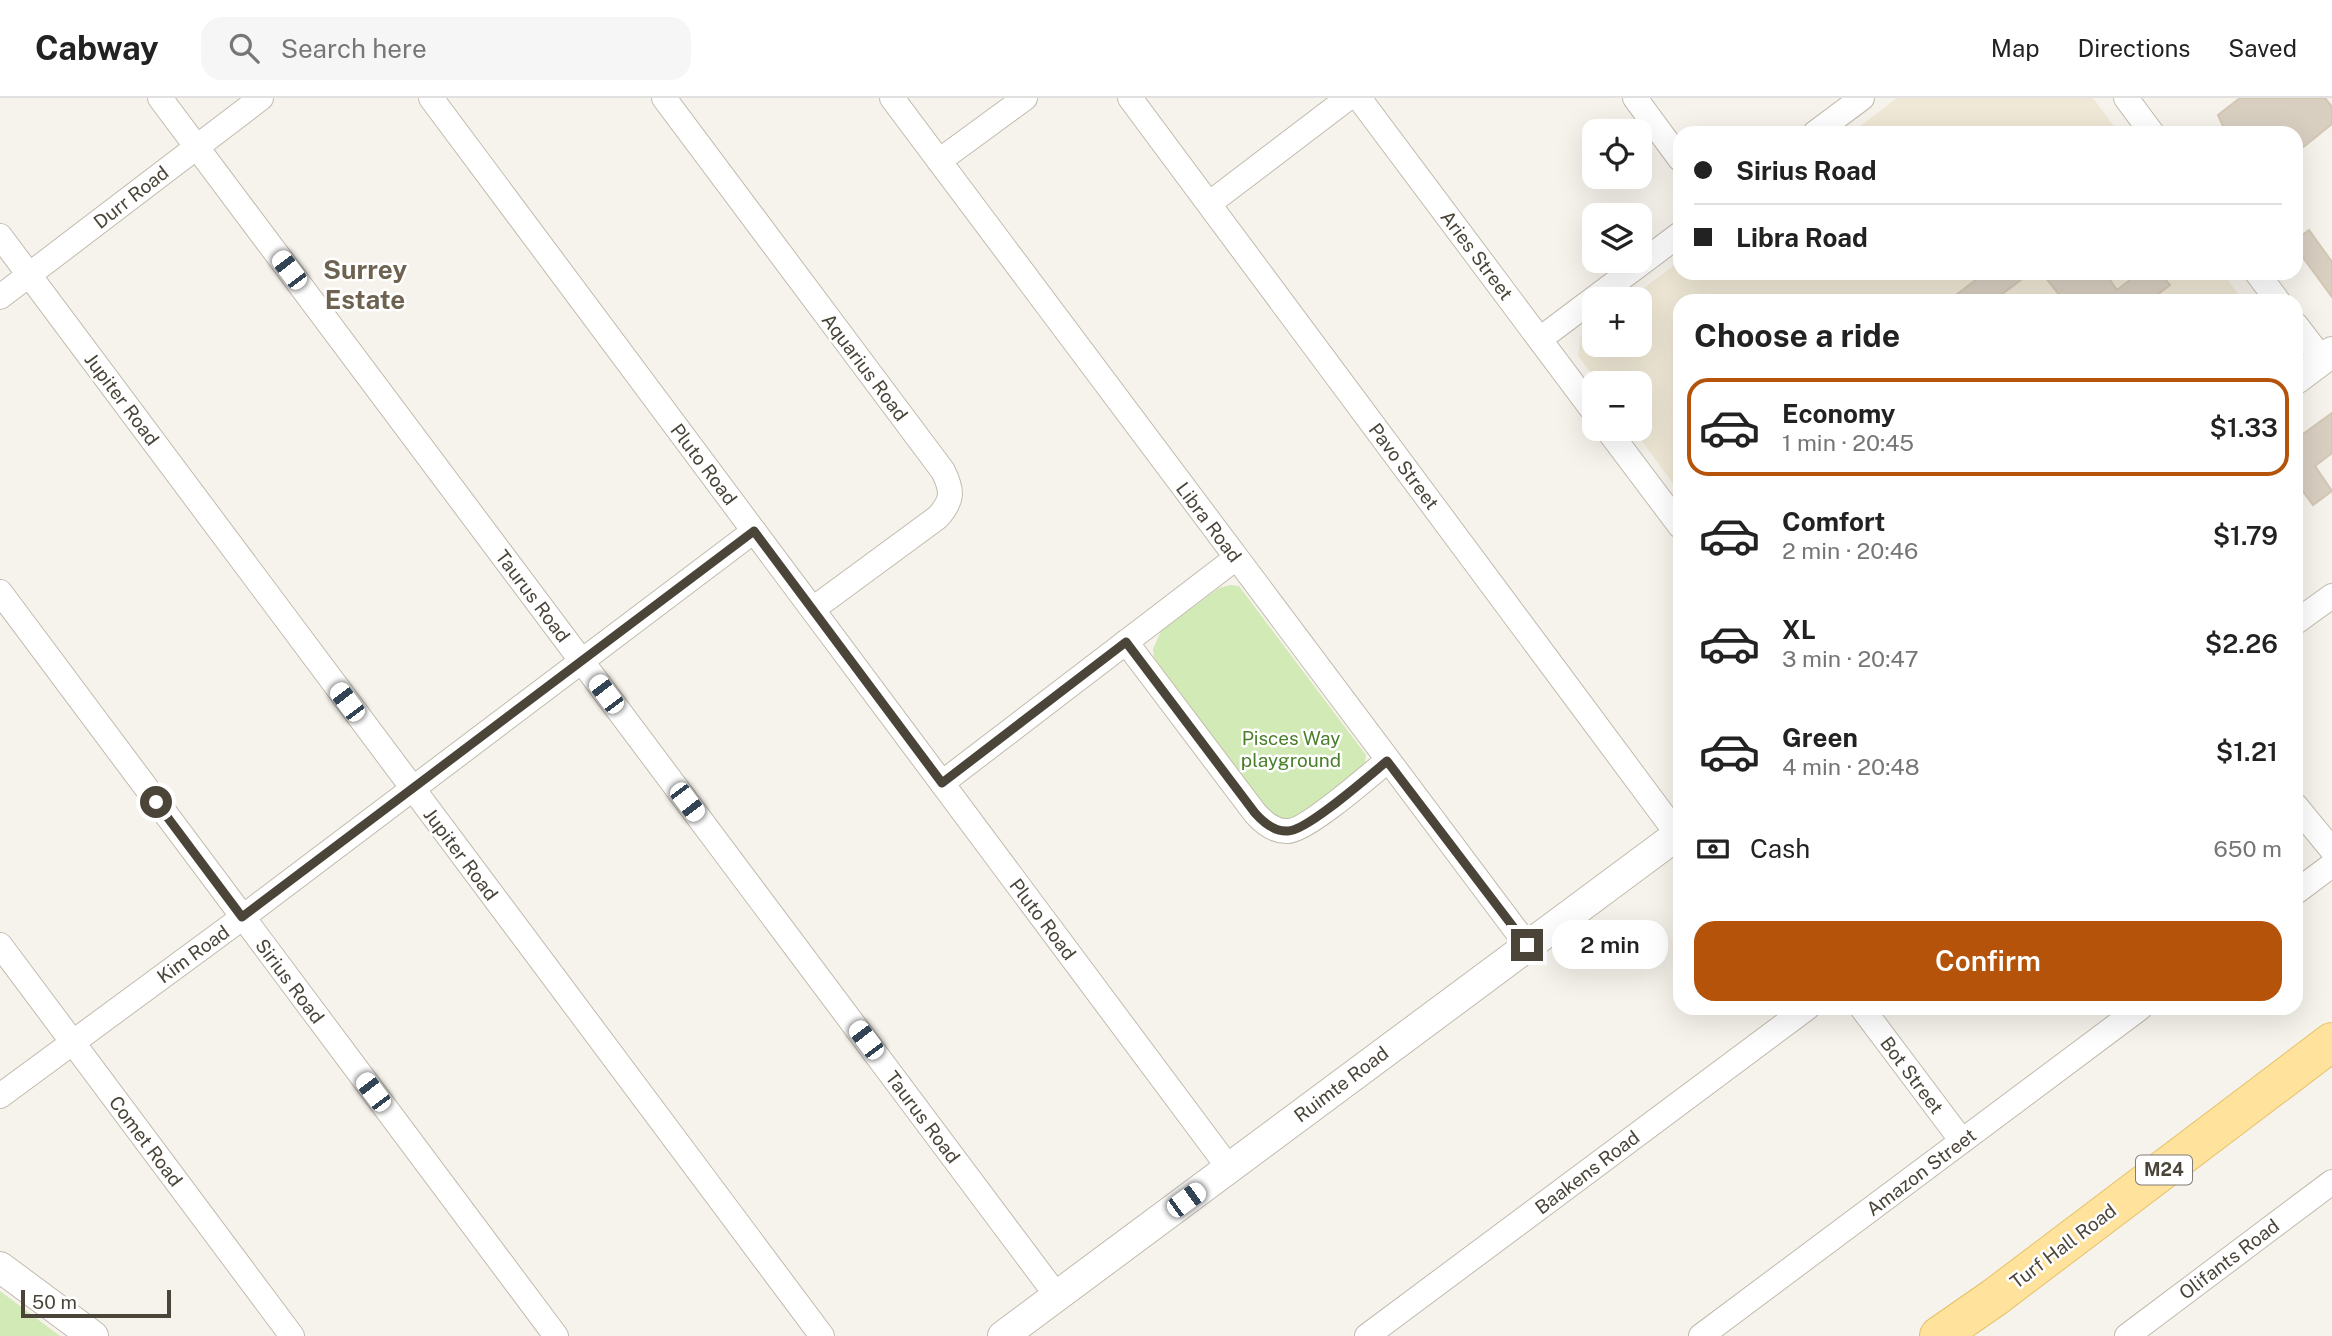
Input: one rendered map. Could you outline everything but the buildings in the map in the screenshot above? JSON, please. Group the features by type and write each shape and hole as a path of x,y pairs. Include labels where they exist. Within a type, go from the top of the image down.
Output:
{"main road":[{"name":"Turf Hall Road","path":"1939,1336 1995,1297 2332,1042"},
{"name":"Turf Hall Road","path":"1948,1336 1995,1297"}],"street":[{"name":"Taurus Road","path":"160,98 1057,1296"},
{"name":"Durr Road","path":"0,297 261,98"},
{"name":"Pluto Road","path":"431,98 1229,1168"},
{"name":"Aquarius Road","path":"664,98 949,482 951,496 947,507 938,517 813,609"},
{"name":"Libra Road","path":"892,98 1527,945"},
{"path":"939,161 1025,98"},
{"name":"Pavo Street","path":"1130,98 1673,826"},
{"path":"1210,203 1348,98"},
{"name":"Aries Street","path":"1359,98 1582,396"},
{"path":"1634,98 1673,150"},
{"path":"1824,126 1862,98"},
{"path":"2126,98 2147,126"},
{"name":"Jupiter Road","path":"0,236 822,1336"},
{"path":"1540,339 1673,239"},
{"path":"2303,332 2327,356 2303,374"},
{"path":"1616,441 1673,517"},
{"name":"Kim Road","path":"0,1096 754,531"},
{"path":"942,783 1236,558"},
{"name":"Sirius Road","path":"0,593 556,1336"},
{"path":"2303,617 2332,596"},
{"path":"1126,642 1255,813 1270,826 1289,831 1306,824 1387,761"},
{"path":"2303,815 2332,850"},
{"name":"Ruimte Road","path":"1003,1336 1673,838"},
{"path":"2303,887 2332,865"},
{"name":"Comet Road","path":"0,945 292,1336"},
{"name":"Baakens Road","path":"1367,1336 1798,1015"},
{"name":"Bot Street","path":"1867,1015 1962,1141"},
{"name":"Amazon Street","path":"1701,1336 2131,1015"},
{"name":"Olifants Road","path":"2127,1336 2332,1182"},
{"path":"0,1267 93,1336"}],"shaded area":[{"path":"1897,98 2093,98 2114,126 1860,126"},
{"path":"1673,266 1673,280 2228,280 2238,294 1673,294 1673,483 1642,441 1652,441 1652,371 1590,371 1578,356 1581,335 1582,357 1652,357 1652,287 1645,287"}],"green space":[{"name":"Pisces Way playground","path":"1239,586 1366,755 1365,764 1298,818 1279,819 1264,809 1154,658 1153,649 1161,631 1219,588"},
{"path":"0,1291 60,1336 0,1336"}],"district":[{"name":"Surrey Estate","path":"365,285"}],"route":[{"path":"156,802 242,917 754,531 942,783 1126,642 1255,813 1270,826 1282,831 1293,831 1306,824 1387,761 1527,945"}]}
